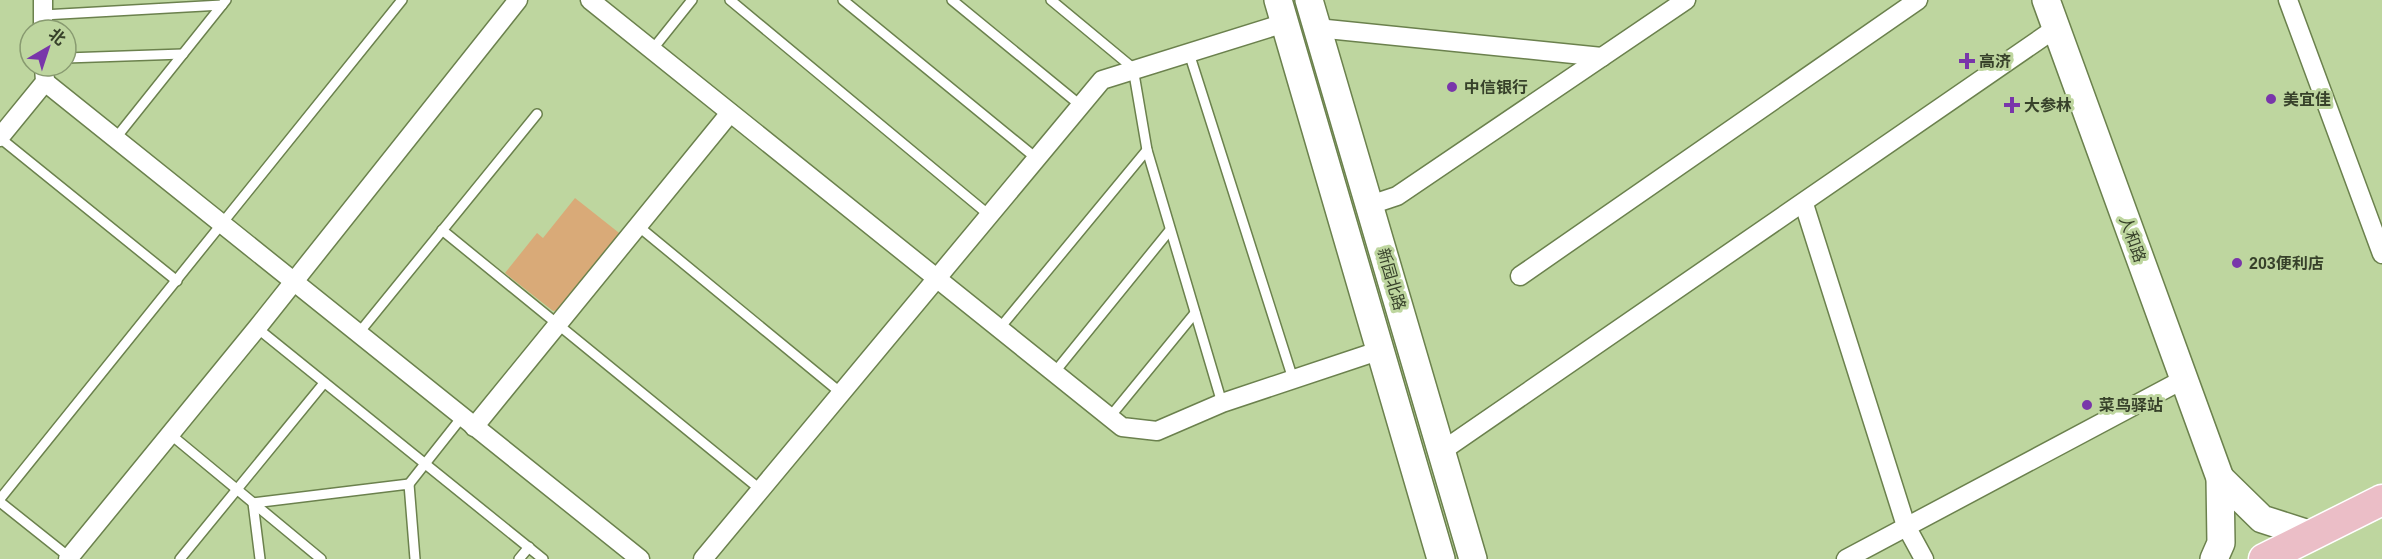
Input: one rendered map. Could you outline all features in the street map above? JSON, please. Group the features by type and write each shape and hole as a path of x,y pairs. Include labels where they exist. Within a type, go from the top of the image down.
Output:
{"main road":[{"name":"新园北路","path":"1309,0 1473,559"},
{"name":"人和路","path":"2046,0 2220,478"},
{"name":"新园北路","path":"1282,11 1378,351 1441,559"},
{"path":"2220,478 2262,519 2312,536"},
{"path":"2214,559 2221,543 2220,478"},
{"path":"2264,559 2382,500"}],"street":[{"path":"68,558 294,282 518,0"},
{"path":"590,0 1122,427 1157,431 1222,404 1378,351"},
{"path":"1370,205 1397,196 1686,0"},
{"path":"1520,276 1918,0"},
{"path":"2288,0 2382,254"},
{"path":"704,559 1102,80 1133,68 1190,53 1282,11"},
{"path":"1317,28 1602,57"},
{"path":"1443,451 2056,28"},
{"path":"2,132 42,78"},
{"path":"49,78 115,139 640,559"},
{"path":"468,422 557,325 730,113"},
{"path":"1804,204 1906,526 1924,559"},
{"path":"1846,559 2184,379"}],"lane":[{"path":"68,558 0,500 402,0"},
{"path":"652,50 692,0"},
{"path":"730,0 989,215"},
{"path":"843,0 1036,158"},
{"path":"952,0 1080,105"},
{"path":"1051,0 1133,68 1146,150 1222,404"},
{"path":"43,15 224,3"},
{"path":"115,139 224,3"},
{"path":"1190,53 1293,379"},
{"path":"78,58 183,54"},
{"path":"358,334 537,114"},
{"path":"2,132 177,281"},
{"path":"999,329 1146,150"},
{"path":"638,226 842,393"},
{"path":"442,230 761,490"},
{"path":"1054,374 1170,230"},
{"path":"1109,418 1195,313"},
{"path":"256,328 543,559"},
{"path":"180,559 324,383"},
{"path":"253,503 408,484 425,463 468,422"},
{"path":"170,434 321,559"},
{"path":"408,484 415,559"},
{"path":"253,503 260,559"},
{"path":"519,559 529,547"}],"shaded area":[{"path":"575,198 623,236 566,308 553,311 505,273 537,233 543,238"}],"place":[{"name":"高济","path":"1967,61"},
{"name":"中信银行","path":"1452,87"},
{"name":"美宜佳","path":"2271,99"},
{"name":"大参林","path":"2012,105"},
{"name":"203便利店","path":"2237,263"},
{"name":"菜鸟驿站","path":"2087,405"}]}
